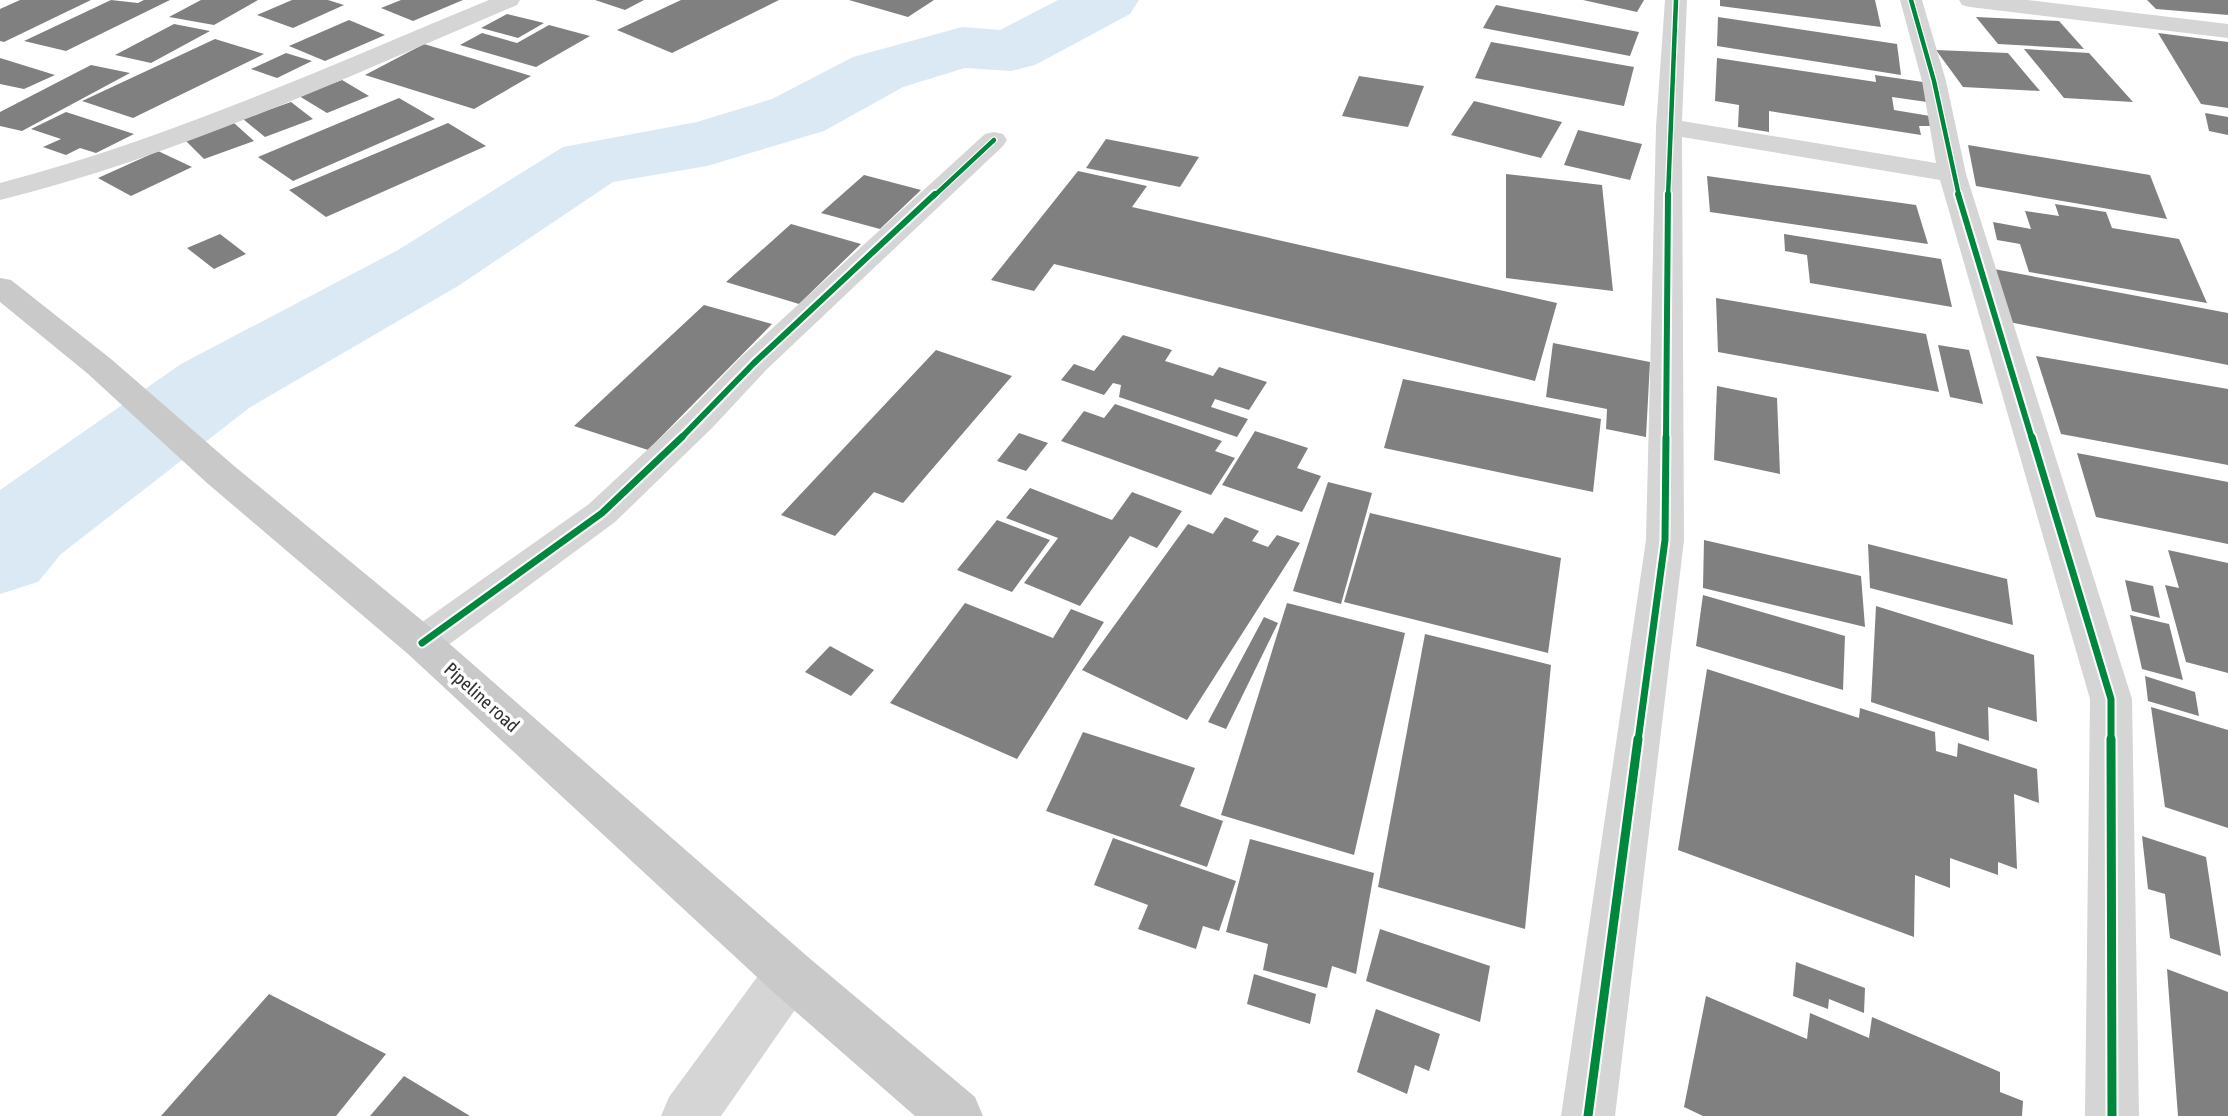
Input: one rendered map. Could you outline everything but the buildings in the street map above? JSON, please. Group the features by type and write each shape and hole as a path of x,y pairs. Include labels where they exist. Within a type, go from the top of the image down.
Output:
{"main road":[{"name":"Pipeline road","path":"0,288 99,366 220,474 422,643 790,974 956,1116"}],"street":[{"path":"0,192 87,169 253,107 509,0"},
{"path":"1588,1116 1665,540 1669,127 1676,0"},
{"path":"1911,0 1934,81 1952,174 2112,699 2112,1116"},
{"path":"1970,0 2123,9 2228,32"},
{"path":"1669,127 1952,174"},
{"path":"422,643 603,513 754,363 994,140"},
{"path":"688,1116 790,974"}],"waterway":[{"path":"0,554 24,527 215,386 428,268 590,163 707,143 798,115 878,72 962,47 1011,51 1107,0"}],"cycle path":[{"path":"1588,1116 1665,540 1669,127 1676,0"},
{"path":"1911,0 1934,81 1952,174 2111,699 2112,1116"},
{"path":"422,643 602,513 700,420 754,363 994,140"}]}
